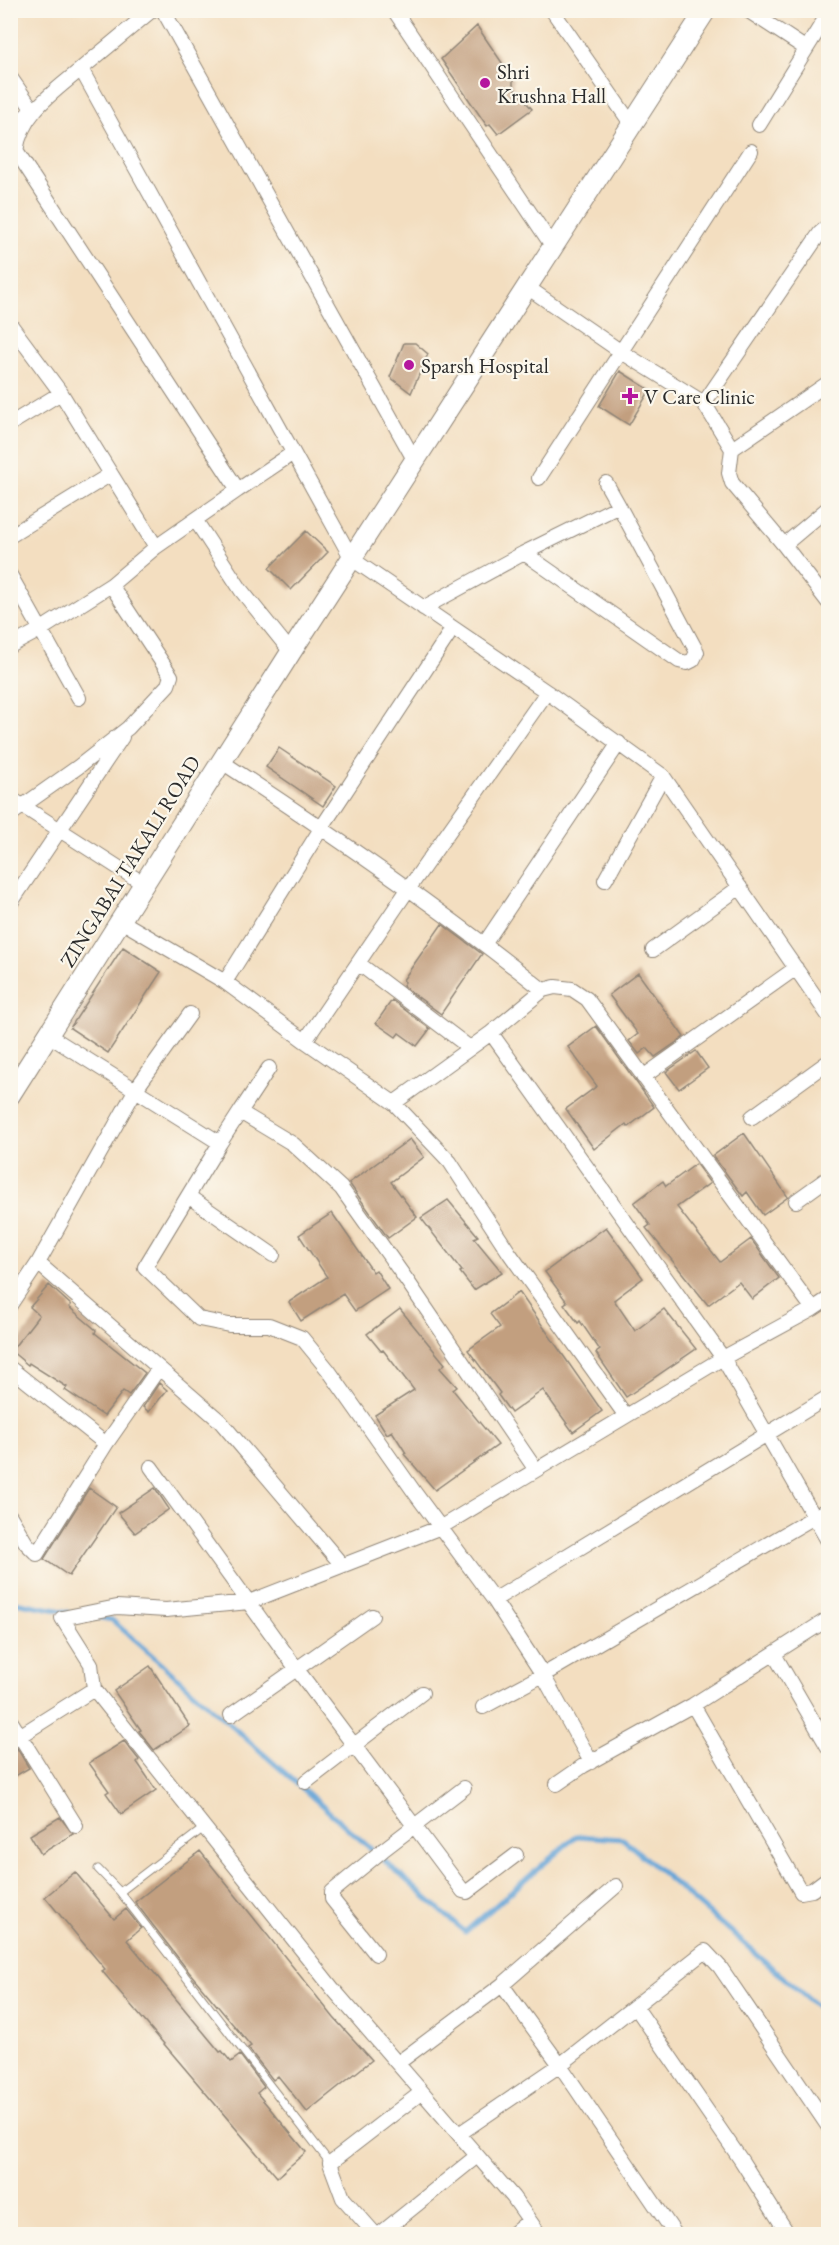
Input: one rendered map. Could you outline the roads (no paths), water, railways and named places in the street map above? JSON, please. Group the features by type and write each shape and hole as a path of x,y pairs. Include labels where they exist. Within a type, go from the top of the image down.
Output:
{"street":[{"path":"10,128 152,10"},
{"path":"163,10 415,461"},
{"path":"394,10 553,247"},
{"path":"552,10 632,125"},
{"name":"ZINGABAI TAKALI ROAD","path":"10,1095 291,652 706,10"},
{"path":"747,10 805,48"},
{"path":"759,125 828,14"},
{"path":"81,69 352,559 547,692 663,776 828,1015"},
{"path":"10,77 33,110"},
{"path":"33,110 18,140 16,151 238,490"},
{"path":"539,478 751,151"},
{"path":"704,403 820,233 828,226"},
{"path":"527,287 620,351 704,403 732,449 729,473 732,483 828,602"},
{"path":"10,324 61,393 156,547"},
{"path":"732,449 828,383"},
{"path":"10,424 61,393"},
{"path":"10,646 40,630 111,585 156,547 293,453"},
{"path":"10,536 111,474"},
{"path":"524,553 679,661 687,663 693,660 696,652 606,483"},
{"path":"423,608 524,553 619,506"},
{"path":"784,545 828,508"},
{"path":"196,521 241,590 291,652"},
{"path":"10,574 80,698"},
{"path":"10,815 128,728 168,685 171,676 111,585"},
{"path":"225,982 322,827 453,628"},
{"path":"305,1041 547,692"},
{"path":"12,900 128,728"},
{"path":"485,943 619,744"},
{"path":"222,762 322,827 409,888 485,943 543,990"},
{"path":"605,880 663,776"},
{"path":"10,798 25,805 144,884"},
{"path":"653,950 740,887"},
{"path":"121,921 225,982 394,1103 450,1162 510,1254 626,1416"},
{"path":"358,963 470,1048"},
{"path":"643,1077 796,968"},
{"path":"394,1103 491,1033 543,990 555,987 572,989 587,999 813,1309"},
{"path":"10,1305 38,1263 136,1089 190,1014"},
{"path":"491,1033 723,1358 828,1541"},
{"path":"48,1035 220,1143"},
{"path":"752,1117 828,1062"},
{"path":"269,1068 220,1143 145,1267 199,1319 229,1325 269,1325 302,1338 329,1371 494,1600 543,1675 591,1762"},
{"path":"240,1112 293,1144 341,1188 536,1470"},
{"path":"796,1201 828,1178"},
{"path":"188,1196 273,1256"},
{"path":"38,1263 219,1421 342,1565"},
{"path":"539,2235 513,2198 333,1989 94,1689 91,1664 62,1618 117,1606 166,1610 249,1602 441,1527 723,1358 828,1299"},
{"path":"10,1368 106,1444"},
{"path":"10,1516 26,1543 37,1554 106,1444 159,1368"},
{"path":"494,1600 769,1435 828,1397"},
{"path":"151,1467 463,1891 467,1892 516,1855"},
{"path":"483,1707 543,1675 828,1509"},
{"path":"231,1715 372,1616"},
{"path":"557,1784 583,1766 693,1705 828,1619"},
{"path":"774,1654 828,1747"},
{"path":"16,1739 94,1689"},
{"path":"306,1782 422,1693"},
{"path":"693,1705 801,1892 812,1890 828,1878"},
{"path":"10,1720 16,1739 75,1826"},
{"path":"376,1954 332,1899 332,1892 414,1825 464,1788"},
{"path":"398,2063 502,1985 616,1886"},
{"path":"459,2134 560,2065 705,1951 720,1967 828,2126"},
{"path":"502,1985 560,2065 675,2235"},
{"path":"635,2006 741,2160 788,2235"},
{"path":"375,2235 343,2198 330,2163 422,2092"},
{"path":"380,2235 477,2156"},
{"path":"513,2235 530,2221"}],"lane":[{"path":"120,1893 206,1827"},
{"path":"99,1869 330,2163"}],"waterway":[{"path":"10,1601 68,1612"},
{"path":"92,1616 112,1620 465,1932 576,1836 623,1839 828,2016"}],"place":[{"name":"Shri Krushna Hall","path":"485,83"},
{"name":"Sparsh Hospital","path":"409,365"},
{"name":"V Care Clinic","path":"630,396"}]}
